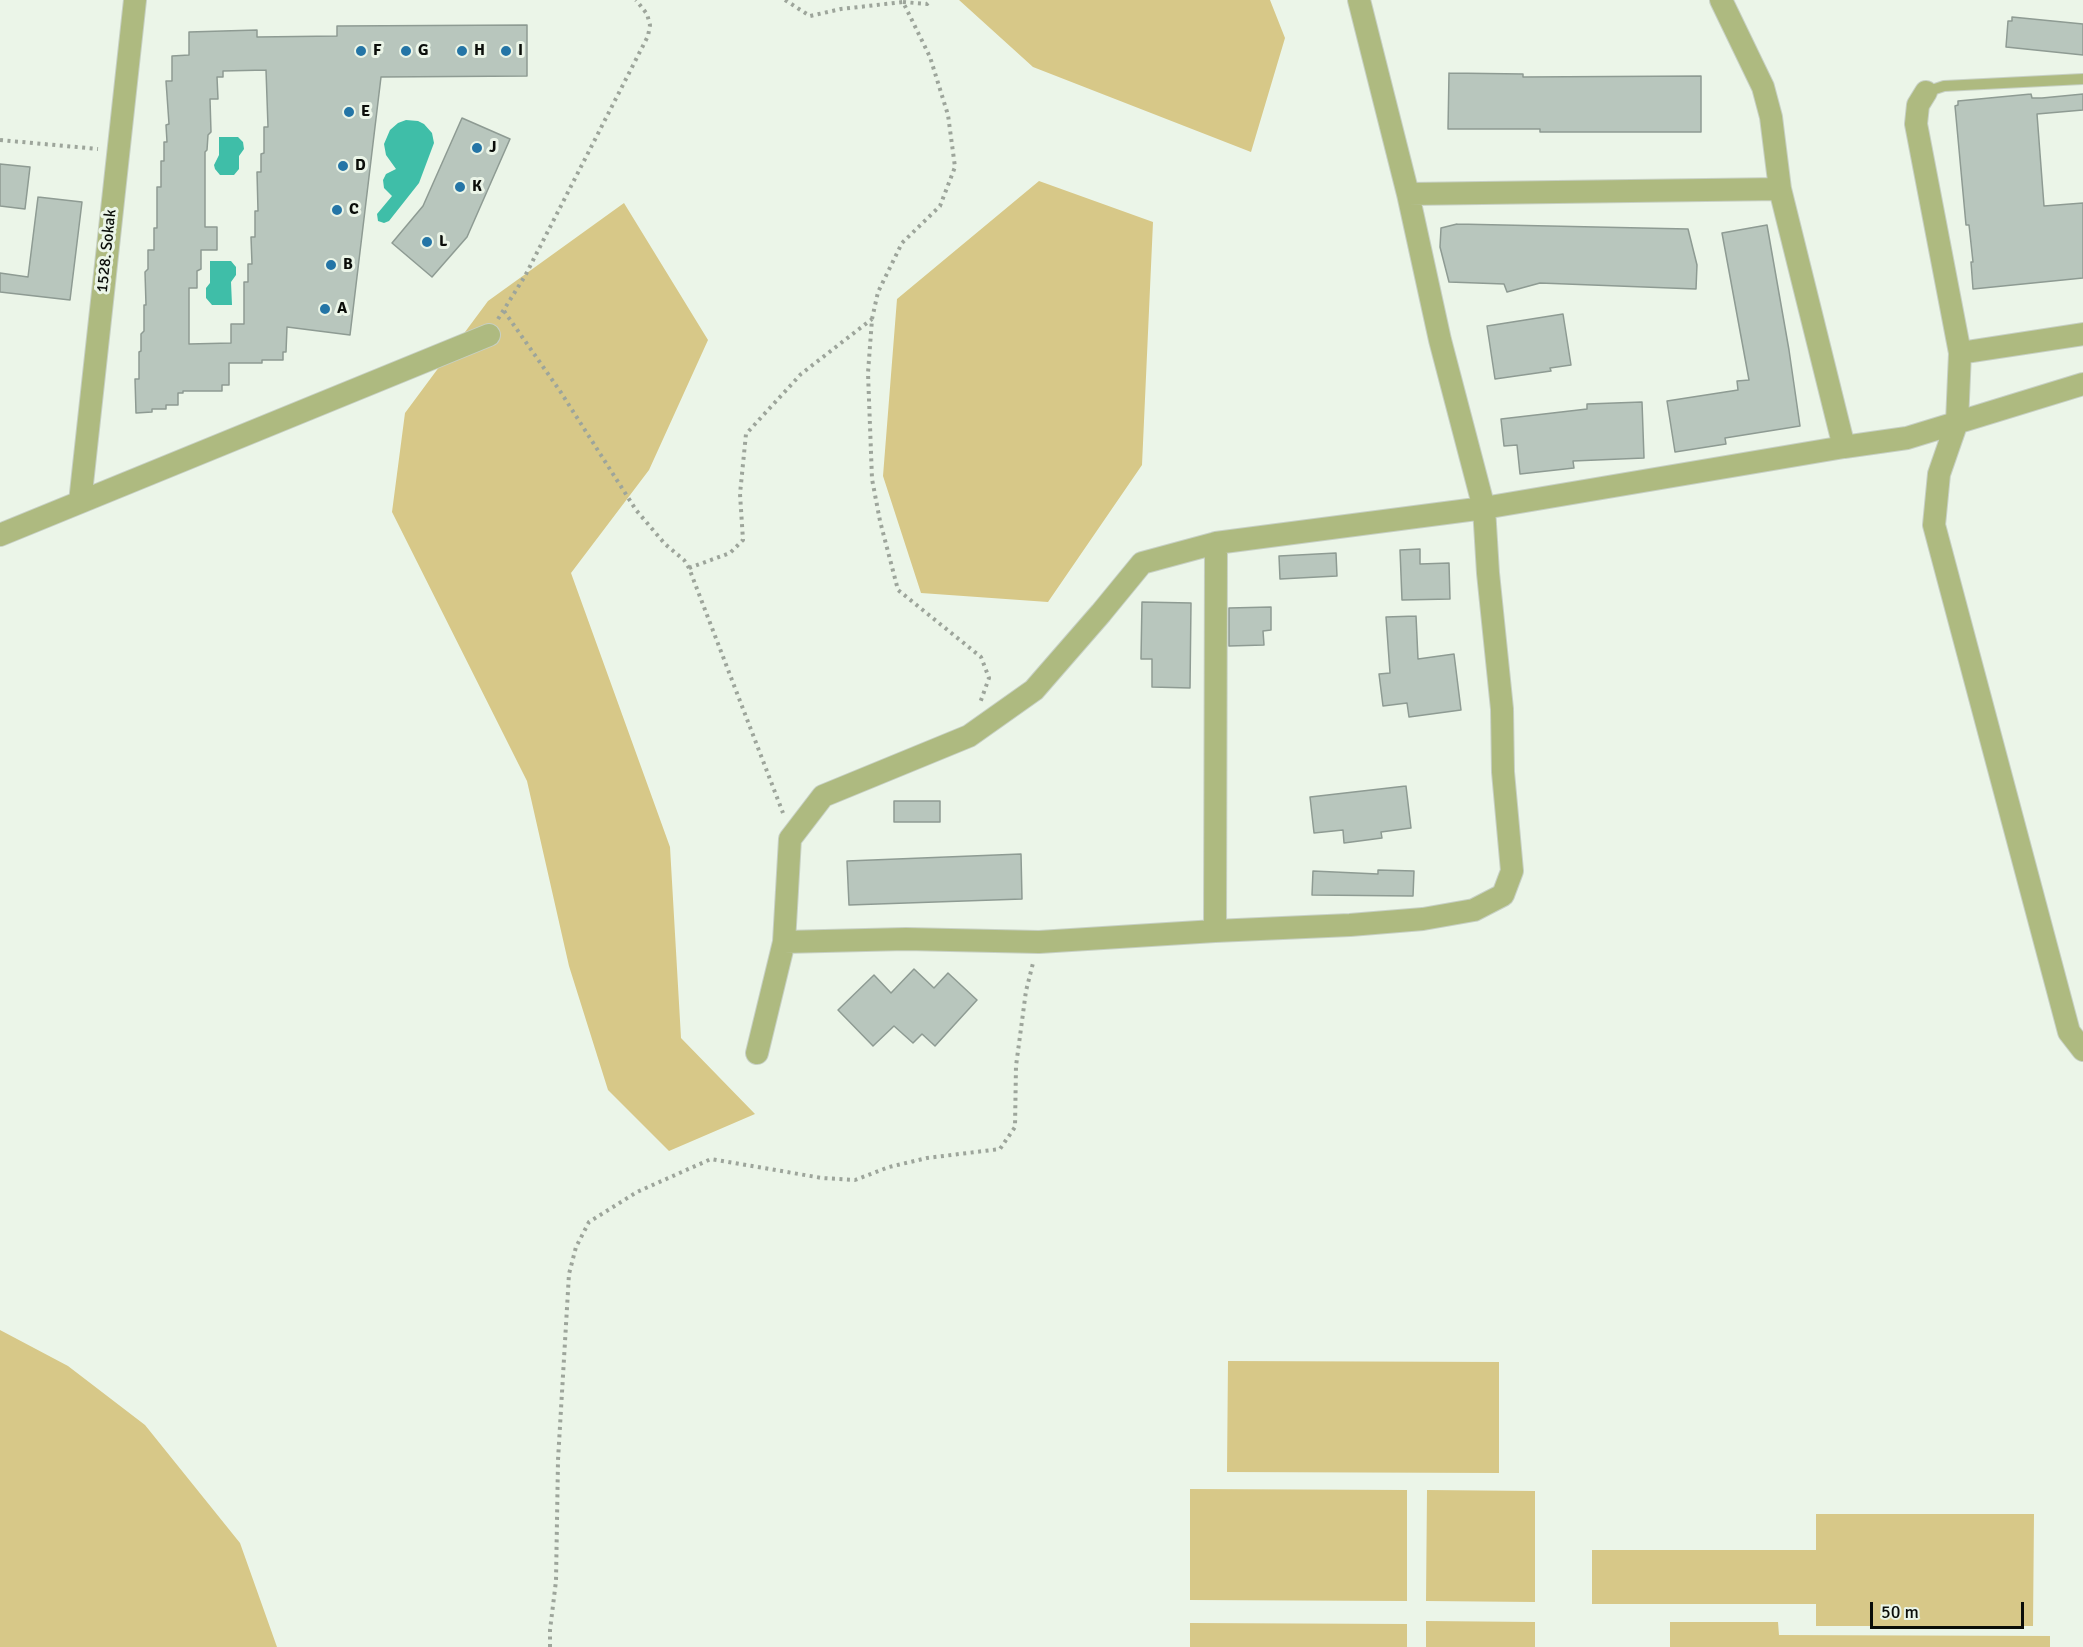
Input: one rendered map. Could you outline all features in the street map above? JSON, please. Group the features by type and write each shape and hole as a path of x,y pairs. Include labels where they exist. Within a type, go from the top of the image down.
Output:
{"street":[{"name":"1528. Sokak","path":"80,502 135,0"},
{"path":"784,942 906,939 1039,942 1350,925 1423,918 1474,910 1503,895 1512,871 1503,772 1502,710 1484,508 1440,340 1408,194 1359,0"},
{"path":"1721,0 1763,87 1772,117 1780,189 1844,447"},
{"path":"1926,93 1918,105 1916,124 1960,353 1957,422 1939,474 1934,525 2069,1032 2083,1050"},
{"path":"1408,194 1780,189"},
{"path":"1960,353 2083,334"},
{"path":"0,535 489,335"},
{"path":"757,1053 784,942 790,839 823,796 969,736 1034,690 1101,614 1142,563 1216,543 1484,508 1907,438 2083,384"},
{"path":"1215,931 1216,543"}],"lane":[{"path":"1926,93 1944,86 2083,79"}],"path":[{"path":"489,335 525,276 648,36 650,26 647,14 636,0"},
{"path":"785,0 810,16 841,9 903,2 927,4 931,0"},
{"path":"903,2 930,57 939,85 948,115 955,167 940,206 902,243 878,292 872,319 868,373 872,479 898,590 981,657 989,678 969,736"},
{"path":"0,140 118,151"},
{"path":"504,310 560,391 636,510 689,568 780,802 790,839"},
{"path":"689,568 730,553 743,540 740,494 746,434 801,375 872,319"},
{"path":"550,1647 556,1581 558,1461 569,1274 576,1247 589,1222 637,1192 711,1159 822,1178 855,1180 889,1167 927,1158 1000,1149 1015,1126 1016,1066 1026,991 1039,942"}],"shaded area":[{"path":"959,0 1270,0 1285,38 1251,152 1033,67"},
{"path":"1039,181 1153,222 1142,465 1048,602 921,593 883,476 897,299"},
{"path":"624,203 708,340 649,470 571,573 670,847 681,1038 755,1114 669,1151 608,1090 569,966 527,781 392,512 405,413 488,301"},
{"path":"0,1330 68,1366 145,1425 240,1543 277,1647 0,1647"},
{"path":"1228,1361 1499,1362 1499,1473 1227,1472"},
{"path":"1190,1489 1407,1490 1407,1601 1190,1600"},
{"path":"1427,1490 1535,1491 1535,1602 1426,1601"},
{"path":"1816,1514 2034,1514 2033,1626 1816,1626 1816,1604 1592,1604 1592,1550 1816,1550"},
{"path":"1426,1621 1535,1622 1535,1647 1426,1647"},
{"path":"1670,1622 1778,1622 1779,1635 2050,1636 2050,1647 1670,1647"},
{"path":"1190,1623 1407,1624 1407,1647 1190,1647"}],"water":[{"path":"406,120 424,124 432,133 434,143 419,183 389,221 384,223 378,221 377,214 392,196 384,188 383,180 386,174 396,169 386,155 384,144 390,130"},
{"path":"219,137 238,137 243,142 244,149 239,156 239,169 234,175 220,175 215,169 214,165 219,155"},
{"path":"210,261 231,261 236,267 236,275 231,282 232,305 212,305 206,298 206,288 210,283"}],"building":[{"path":"2012,17 2083,24 2083,55 2006,47 2008,21 2012,21"},
{"path":"527,25 527,76 381,77 350,335 287,327 286,352 283,352 283,360 262,360 262,363 229,363 229,385 222,385 222,391 183,391 183,393 178,393 178,405 166,405 166,409 152,409 152,412 136,413 135,379 139,379 139,352 141,351 141,334 144,331 145,272 148,269 148,250 154,250 154,228 157,228 157,187 161,187 161,161 164,161 164,142 167,142 166,125 169,124 166,81 172,81 172,56 189,55 189,32 257,30 257,37 337,36 337,26","holes":["266,70 268,127 264,127 264,153 261,154 261,172 257,172 258,211 255,211 255,237 251,237 252,264 248,264 248,282 244,282 244,324 231,324 231,343 189,344 189,288 197,288 197,271 201,269 201,250 217,250 217,227 205,227 205,152 208,135 211,132 210,99 218,99 217,77 223,77 223,71"]},
{"path":"1449,73 1523,74 1523,77 1701,76 1701,132 1540,132 1540,129 1448,129"},
{"path":"2031,94 2032,98 2042,98 2083,94 2083,110 2037,114 2044,206 2083,203 2083,278 1973,289 1971,262 1973,262 1969,225 1966,225 1955,106 1958,105 1958,101"},
{"path":"462,118 510,139 467,237 432,277 392,243 423,206"},
{"path":"0,164 30,167 25,209 0,206"},
{"path":"38,197 82,202 70,300 0,292 0,273 28,277"},
{"path":"1457,224 1688,229 1697,265 1696,289 1540,283 1507,292 1504,284 1449,282 1440,247 1441,228"},
{"path":"1767,225 1800,426 1725,438 1726,444 1675,452 1667,401 1738,390 1737,381 1749,380 1722,233"},
{"path":"1563,314 1571,365 1550,368 1551,371 1495,379 1487,326"},
{"path":"1642,402 1644,458 1573,461 1574,468 1520,474 1517,445 1504,446 1501,419 1587,409 1587,404"},
{"path":"1420,549 1420,564 1449,563 1450,599 1402,600 1400,550"},
{"path":"1336,553 1337,576 1280,579 1279,556"},
{"path":"1142,602 1191,603 1190,688 1152,687 1152,659 1141,659"},
{"path":"1271,607 1271,630 1263,631 1264,645 1229,646 1229,608"},
{"path":"1416,616 1418,659 1454,654 1461,710 1409,717 1407,703 1383,706 1379,674 1390,673 1386,617"},
{"path":"1406,786 1411,828 1381,832 1382,838 1344,843 1343,830 1314,833 1310,797"},
{"path":"894,801 940,801 940,822 894,822"},
{"path":"1021,854 1022,899 849,905 847,861"},
{"path":"1378,870 1414,871 1413,896 1312,895 1313,871 1378,874"},
{"path":"914,969 934,988 948,973 977,1000 935,1046 922,1034 913,1043 894,1026 873,1046 838,1010 874,975 891,993"}],"place":[{"name":"F","path":"361,51"},
{"name":"G","path":"406,51"},
{"name":"H","path":"462,51"},
{"name":"I","path":"506,51"},
{"name":"E","path":"349,112"},
{"name":"J","path":"477,148"},
{"name":"D","path":"343,166"},
{"name":"K","path":"460,187"},
{"name":"C","path":"337,210"},
{"name":"L","path":"427,242"},
{"name":"B","path":"331,265"},
{"name":"A","path":"325,309"}]}
